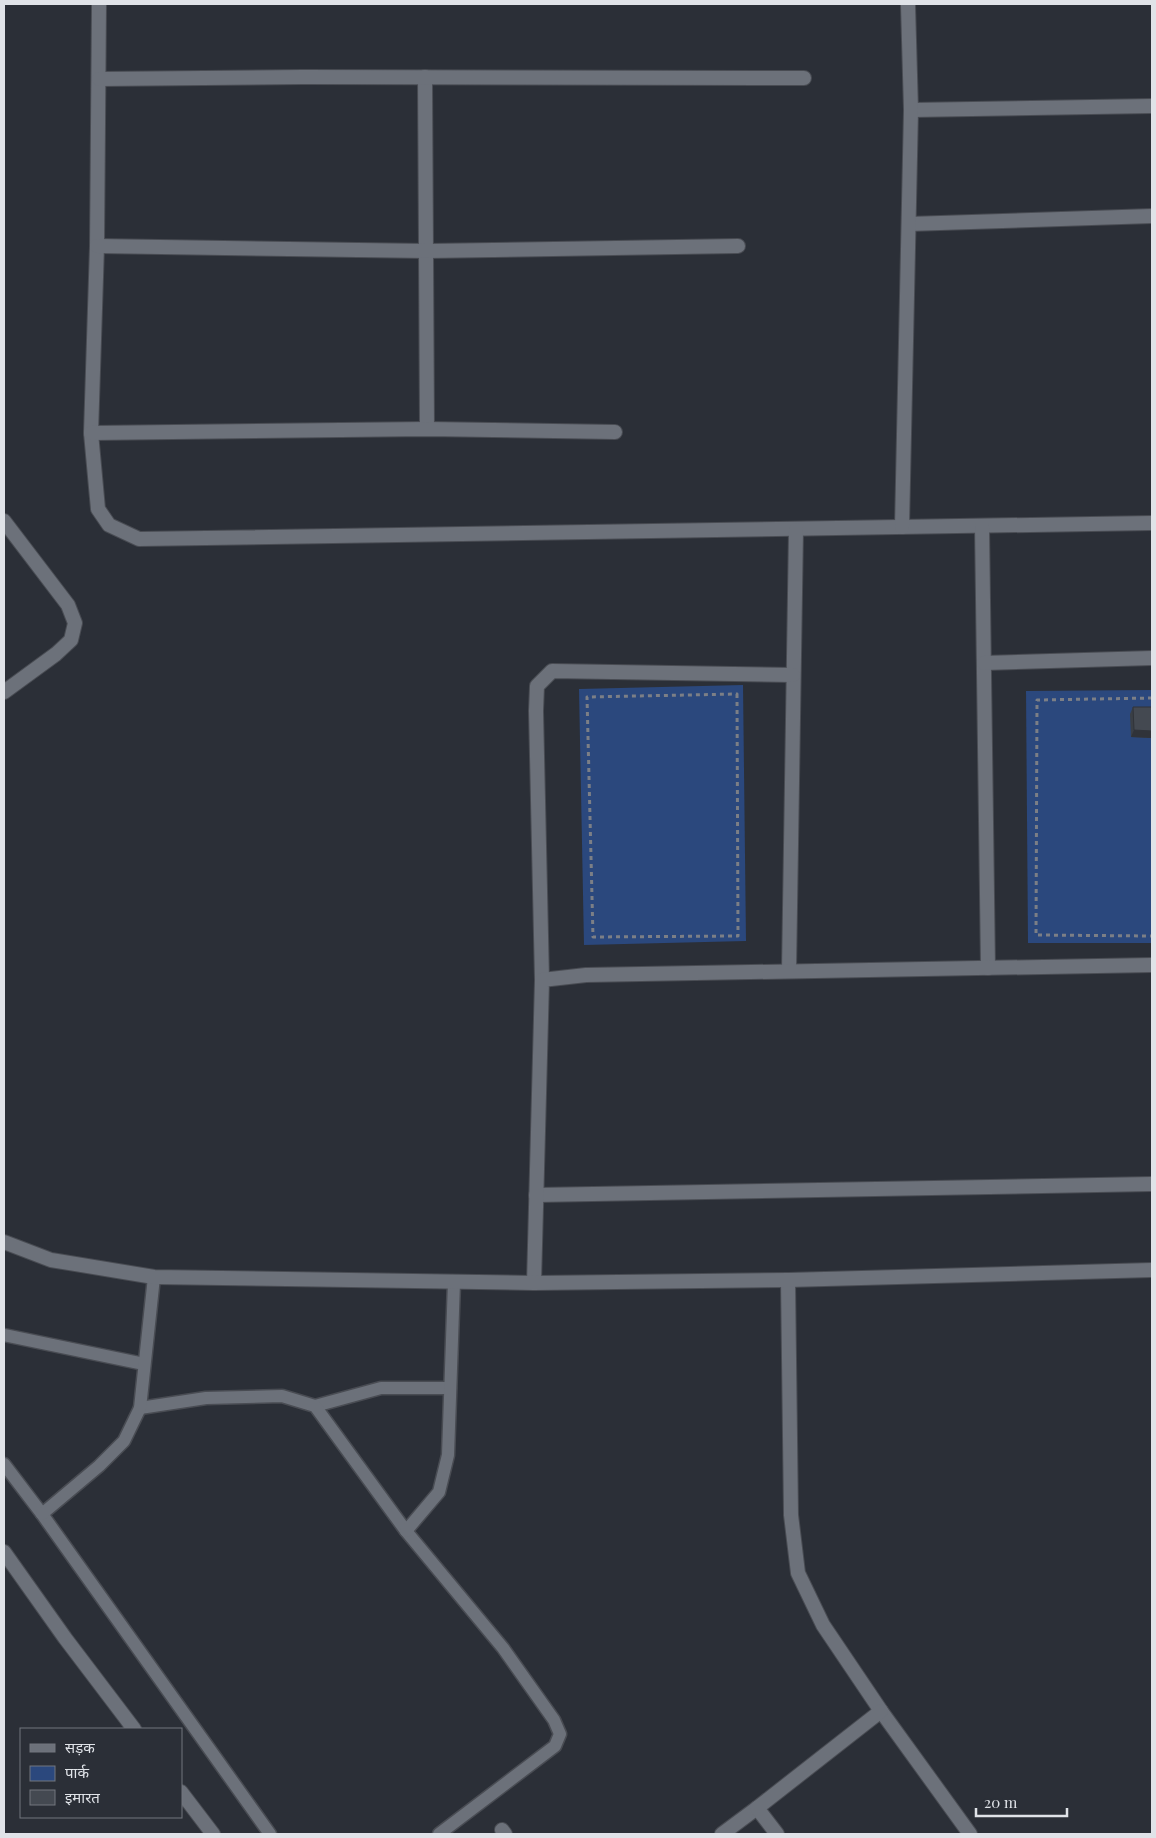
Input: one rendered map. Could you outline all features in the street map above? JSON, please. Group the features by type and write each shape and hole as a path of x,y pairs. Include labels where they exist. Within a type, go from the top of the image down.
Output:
{"street":[{"path":"98,4 97,246 91,433 98,509 109,525 139,539 1152,523"},
{"path":"902,527 911,110 908,5"},
{"path":"99,79 425,77 804,78"},
{"path":"425,77 427,429"},
{"path":"911,110 1152,106"},
{"path":"909,224 1152,216"},
{"path":"97,246 427,251 738,246"},
{"path":"91,433 427,429 615,432"},
{"path":"4,521 68,605 75,623 70,640 61,649 4,692"},
{"path":"982,526 988,968"},
{"path":"788,971 796,530"},
{"path":"984,663 1152,658"},
{"path":"534,1283 542,980 536,720 537,686 552,672 793,675"},
{"path":"542,980 586,975 1152,965"},
{"path":"536,1195 1152,1184"},
{"path":"4,1242 51,1260 154,1277 534,1283 788,1280 1152,1270"},
{"path":"788,1280 791,1514 798,1573 823,1625 881,1711 970,1834"},
{"path":"4,1552 65,1638 133,1728"},
{"path":"722,1834 881,1711"},
{"path":"182,1793 213,1834"},
{"path":"757,1808 777,1834"}],"lane":[{"path":"42,1514 99,1466 124,1441 140,1408 154,1277"},
{"path":"406,1531 439,1492 448,1455 454,1282"},
{"path":"4,1335 144,1364"},
{"path":"140,1408 206,1398 282,1396 315,1406 381,1388 450,1388"},
{"path":"315,1406 406,1531 503,1648 554,1720 560,1734 555,1746 439,1834"},
{"path":"4,1464 42,1514 270,1834"}],"path":[{"path":"737,694 738,936 593,936 587,697 737,694"},
{"path":"1152,698 1037,700 1036,935 1152,936"}],"green space":[{"path":"743,685 746,941 584,945 579,689"},
{"path":"1152,690 1152,943 1028,943 1026,691"}],"building":[{"path":"1133,707 1152,707 1152,731 1134,730"}]}
